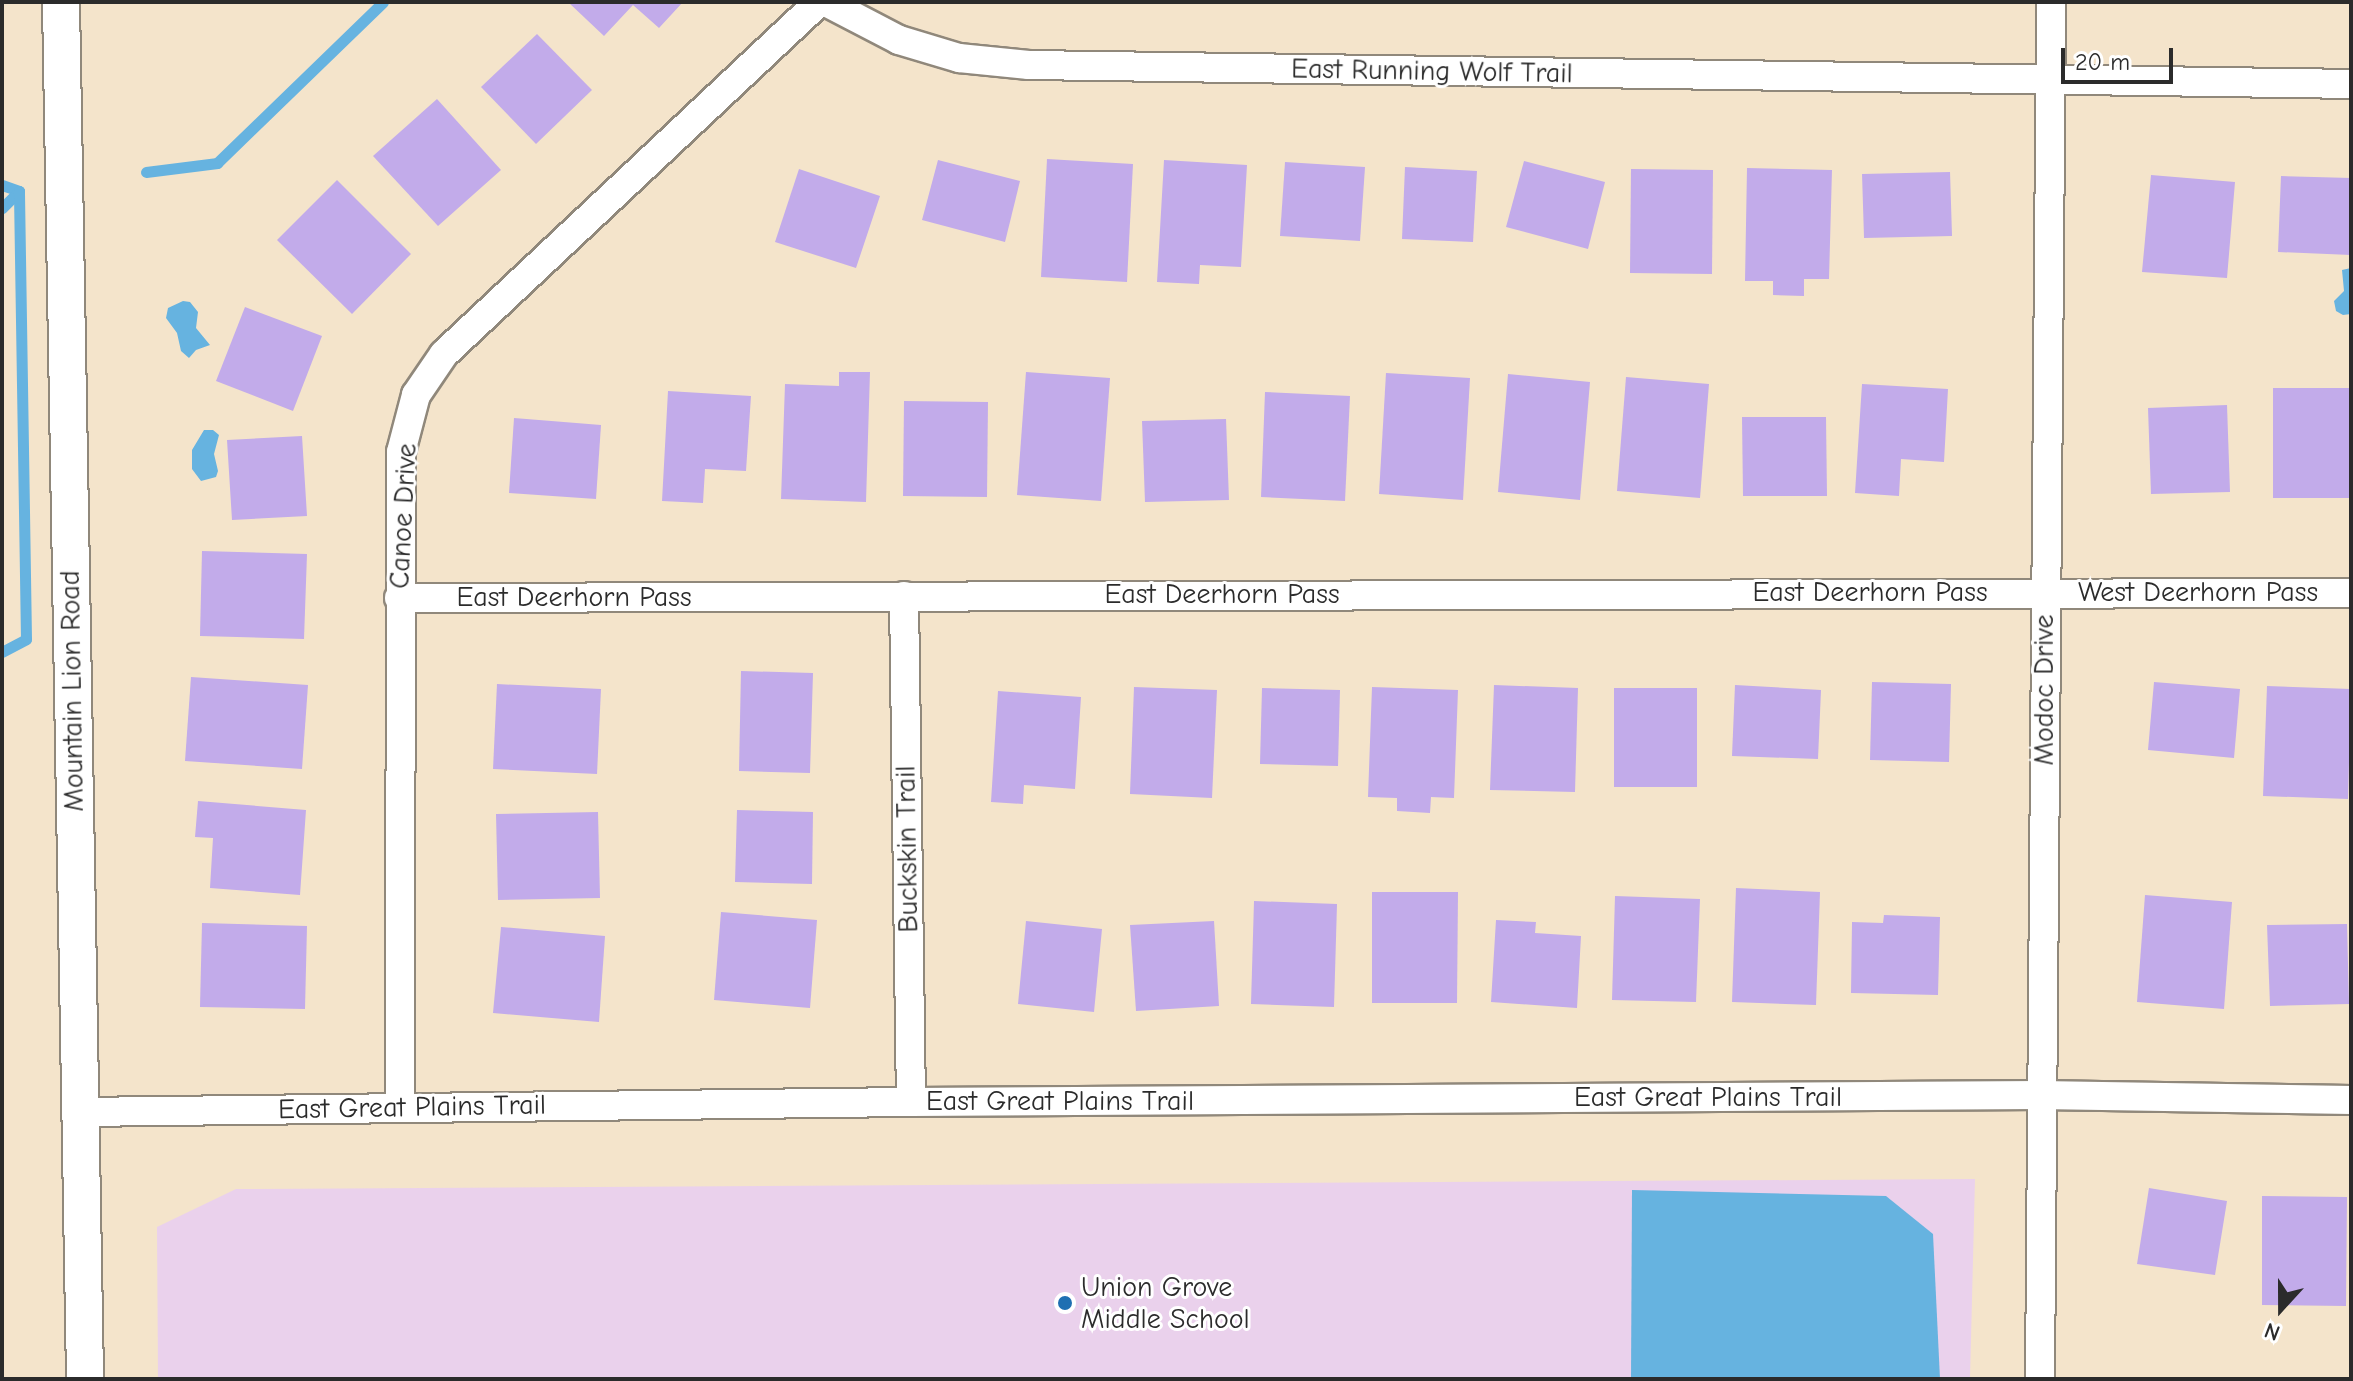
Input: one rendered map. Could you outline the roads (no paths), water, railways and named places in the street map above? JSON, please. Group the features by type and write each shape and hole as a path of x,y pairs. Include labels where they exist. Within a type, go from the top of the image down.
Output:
{"street":[{"name":"Mountain Lion Road","path":"61,2 85,1379"},
{"name":"Canoe Drive","path":"400,1107 401,452 416,395 444,354 819,2"},
{"name":"East Running Wolf Trail","path":"826,2 899,40 959,58 1029,65 2351,84"},
{"name":"Modoc Drive","path":"2040,1379 2051,2"},
{"name":"East Deerhorn Pass","path":"399,598 2044,591"},
{"name":"West Deerhorn Pass","path":"2044,591 2351,593"},
{"name":"Buckskin Trail","path":"904,596 911,1102"},
{"name":"East Great Plains Trail","path":"79,1112 911,1102 2040,1095 2351,1100"}],"water":[{"path":"2351,268 2351,314 2343,315 2336,311 2334,301 2344,291 2342,270"},
{"path":"183,301 190,302 198,312 196,328 210,345 196,350 189,358 181,351 177,333 166,318 168,308"},
{"path":"204,430 213,430 219,435 214,454 218,471 216,477 201,481 192,469 192,450"},
{"path":"1632,1190 1886,1196 1933,1234 1940,1379 1631,1379"}],"waterway":[{"path":"146,172 217,163 383,2"},
{"path":"2,185 19,191"},
{"path":"2,208 19,191"},
{"path":"2,652 26,639 19,191"}],"place":[{"name":"Union Grove Middle School","path":"1065,1303"}]}
